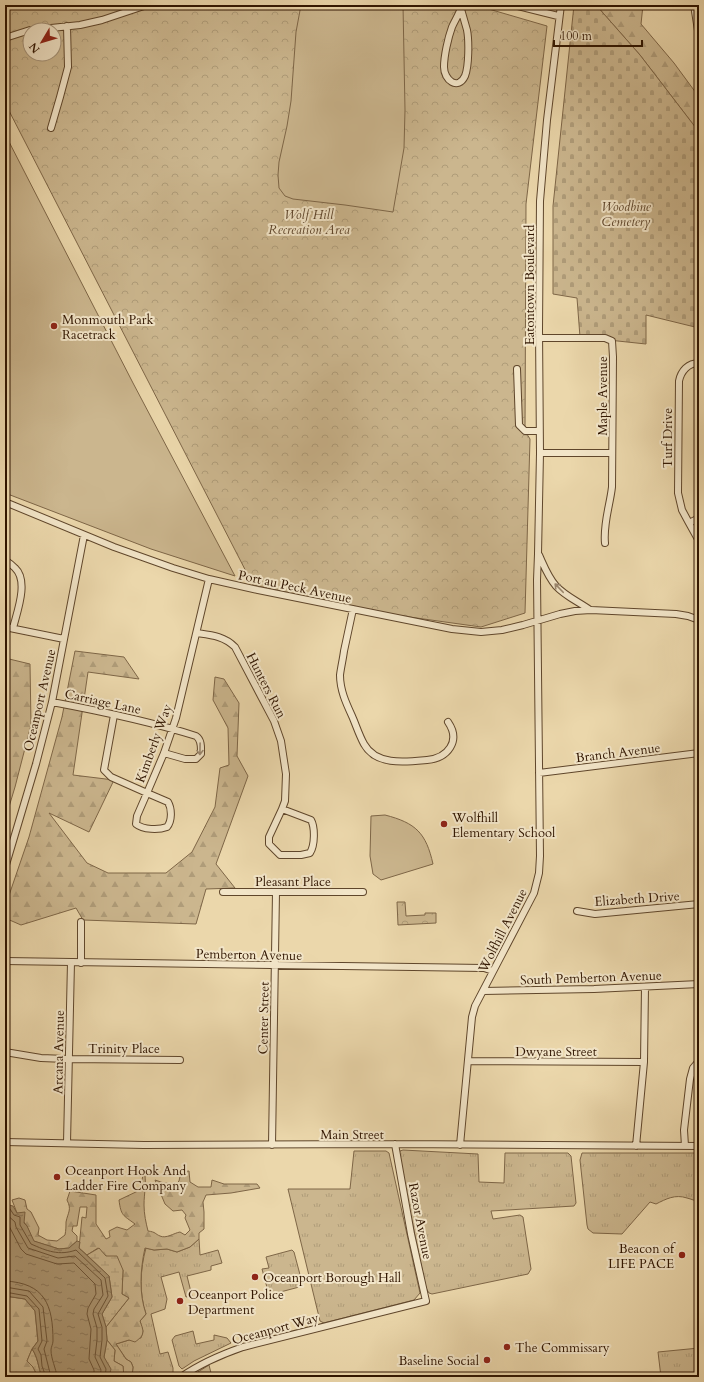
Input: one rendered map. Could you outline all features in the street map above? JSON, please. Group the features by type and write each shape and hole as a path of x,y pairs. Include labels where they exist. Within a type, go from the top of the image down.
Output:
{"street":[{"path":"62,27 102,20 147,5"},
{"path":"514,5 558,16"},
{"name":"Eatontown Boulevard","path":"538,554 540,453 540,201 560,5"},
{"path":"694,5 699,37"},
{"path":"461,7 467,30 467,63 462,80 459,82 453,82 446,76 444,66 452,27 461,7"},
{"path":"51,128 68,67 67,26"},
{"path":"5,38 22,33"},
{"name":"Maple Avenue","path":"539,338 605,338 612,341 612,453"},
{"name":"Turf Drive","path":"699,363 690,364 685,368 679,381 678,497 682,510 699,541"},
{"path":"517,369 519,425 525,431 540,431"},
{"path":"540,453 612,453 611,499 604,528 604,543"},
{"name":"Port au Peck Avenue","path":"5,502 84,535 145,558 209,579 452,629 470,631 502,630 560,614 590,610"},
{"path":"689,523 699,518"},
{"name":"Oceanport Avenue","path":"5,868 52,702 84,535"},
{"path":"538,554 549,576 560,590 590,610 676,614 699,620"},
{"name":"Wolfhill Avenue","path":"460,1145 473,1012 477,1001 524,913 536,886 539,873 537,621 538,554"},
{"path":"5,560 16,568 22,581 21,595 13,628"},
{"name":"Kimberly Way","path":"114,714 104,770 107,774 117,780 147,793 173,728 209,579"},
{"path":"353,609 341,669 340,682 345,700 363,742 369,750 378,758 391,761 425,760 437,758 446,754 452,743 453,732 448,722"},
{"path":"5,627 64,639"},
{"name":"Hunters Run","path":"197,633 220,637 228,641 237,649 278,730 284,751 286,774 285,801 282,809"},
{"name":"Carriage Lane","path":"52,702 114,714 173,728 199,738 201,748 200,756 196,759 189,760 164,753"},
{"name":"Branch Avenue","path":"539,773 699,753"},
{"path":"147,793 168,802 170,805 170,823 167,827 140,828 136,824 137,816 147,793"},
{"path":"282,809 311,820 313,827 313,846 310,852 301,855 280,855 269,844 269,837 282,809"},
{"name":"Pleasant Place","path":"223,892 362,892"},
{"name":"Center Street","path":"272,1145 276,892"},
{"name":"Elizabeth Drive","path":"577,911 595,914 699,904"},
{"path":"81,922 81,963"},
{"name":"Pemberton Avenue","path":"5,961 484,968 493,971"},
{"name":"Arcana Avenue","path":"67,1143 71,962"},
{"name":"South Pemberton Avenue","path":"483,991 594,989 699,984"},
{"path":"636,1146 644,1062 645,987"},
{"name":"Trinity Place","path":"5,1052 41,1058 180,1060"},
{"name":"Dwyane Street","path":"468,1061 644,1062"},
{"path":"685,1146 684,1130 690,1079 693,1068 699,1061"},
{"name":"Main Street","path":"5,1142 272,1145 395,1144 699,1146"},
{"name":"Razor Avenue","path":"395,1144 411,1234 426,1301"},
{"name":"Oceanport Way","path":"181,1377 206,1361 221,1354 243,1347 426,1301"}],"green space":[{"name":"Wolf Hill Recreation Area","path":"5,5 475,5 547,26 526,204 525,431 530,439 525,613 481,627 388,614 253,585 5,103"},
{"path":"301,5 403,5 405,110 404,148 393,212 293,199 285,196 279,188 279,162 291,101 296,32"},
{"name":"Woodbine Cemetery","path":"574,5 596,5 640,55 699,132 699,328 646,315 646,344 580,337 577,298 553,294 553,206"},
{"path":"596,5 643,5 641,24 674,63 699,97 699,132 640,55"},
{"name":"Monmouth Park Racetrack","path":"5,134 133,383 235,576 151,549 5,493"},
{"path":"75,651 124,657 139,679 88,672 73,775 114,780 89,832 49,813 87,863 108,873 166,873 192,852 215,807 220,768 229,765 228,728 213,700 215,677 224,679 239,703 237,756 248,776 216,864 235,888 206,889 196,924 83,920 76,908 21,925 5,918 5,907 29,837 62,717"},
{"path":"5,658 30,664 31,725 5,820"},
{"path":"385,815 405,822 418,831 427,844 433,864 381,880 373,874 370,856 371,816"},
{"path":"397,902 405,902 406,916 436,913 436,923 398,925"},
{"path":"354,1151 386,1151 389,1153 420,1293 414,1300 324,1323 320,1321 288,1189 350,1189"},
{"path":"400,1151 478,1154 479,1182 504,1183 505,1153 568,1153 571,1156 576,1203 574,1206 491,1211 493,1219 520,1215 523,1217 531,1269 528,1274 432,1294 429,1293 426,1288 398,1155"},
{"path":"582,1153 699,1153 699,1202 683,1197 675,1197 656,1204 650,1202 622,1234 593,1233 588,1229 587,1225 580,1160"},
{"path":"144,1170 144,1208 148,1231 154,1232 162,1237 180,1232 185,1235 190,1230 185,1218 186,1215 182,1210 173,1211 165,1204 155,1180 164,1183 176,1184 179,1181 181,1172 189,1171 190,1182 198,1187 211,1187 212,1180 224,1184 257,1184 260,1188 231,1193 206,1195 203,1202 204,1229 199,1233 199,1239 190,1247 177,1252 167,1249 154,1250 145,1248 142,1265 141,1290 146,1314 140,1321 143,1333 135,1342 129,1340 116,1344 126,1359 131,1362 133,1367 132,1377 124,1377 123,1366 114,1361 115,1350 107,1340 106,1327 129,1298 122,1294 123,1270 98,1248 87,1255 79,1248 82,1217 86,1218 87,1207 80,1207 77,1226 73,1226 72,1231 77,1236 77,1241 69,1248 59,1249 33,1241 27,1226 17,1213 12,1200 19,1198 25,1200 27,1209 31,1212 39,1228 38,1235 47,1240 57,1241 65,1235 69,1209 67,1200 70,1191 96,1195 96,1224 106,1239 110,1237 109,1231 117,1227 127,1230 135,1224 123,1215 119,1200 140,1190"},
{"path":"199,1239 200,1255 218,1250 222,1263 211,1266 211,1270 187,1276 192,1296 186,1297 179,1272 161,1277 167,1299 165,1309 151,1314 160,1354 168,1352 173,1368 173,1375 170,1377 145,1377 140,1372 132,1377 133,1367 131,1362 126,1359 116,1344 141,1338 143,1331 140,1321 146,1314 142,1298 141,1281 142,1264 146,1248 154,1250 167,1249 177,1252 190,1247"},
{"path":"99,1248 106,1256 117,1256 123,1270 122,1294 129,1298 106,1327 102,1314 112,1297 109,1276 87,1255"},
{"path":"292,1250 294,1252 303,1286 269,1295 262,1269 269,1268 266,1257"},
{"path":"5,1296 25,1299 35,1311 38,1341 32,1349 27,1361 33,1367 38,1377 5,1377"},
{"path":"193,1331 196,1344 214,1340 214,1335 227,1338 231,1343 194,1361 182,1369 179,1366 172,1340 175,1336"},
{"path":"107,1340 115,1350 114,1361 123,1366 124,1377 109,1377 104,1357"},
{"path":"699,1348 699,1377 661,1377 658,1352"},
{"path":"32,1349 37,1359 42,1377 38,1377 33,1367 27,1361"},
{"path":"209,1365 212,1377 190,1377"}],"water":[{"path":"5,1204 13,1206 17,1213 25,1212 24,1223 34,1241 59,1249 69,1248 77,1241 80,1242 79,1248 109,1276 112,1297 102,1314 106,1327 107,1340 104,1357 111,1369 109,1377 42,1377 37,1359 32,1349 38,1341 35,1311 25,1299 5,1296"}],"place":[{"name":"Monmouth Park Racetrack","path":"54,326"},
{"name":"Wolfhill Elementary School","path":"444,824"},
{"name":"Oceanport Hook And Ladder Fire Company","path":"57,1177"},
{"name":"Beacon of LIFE PACE","path":"682,1255"},
{"name":"Oceanport Borough Hall","path":"255,1277"},
{"name":"Oceanport Police Department","path":"180,1301"},
{"name":"The Commissary","path":"507,1347"},
{"name":"Baseline Social","path":"487,1360"}]}
